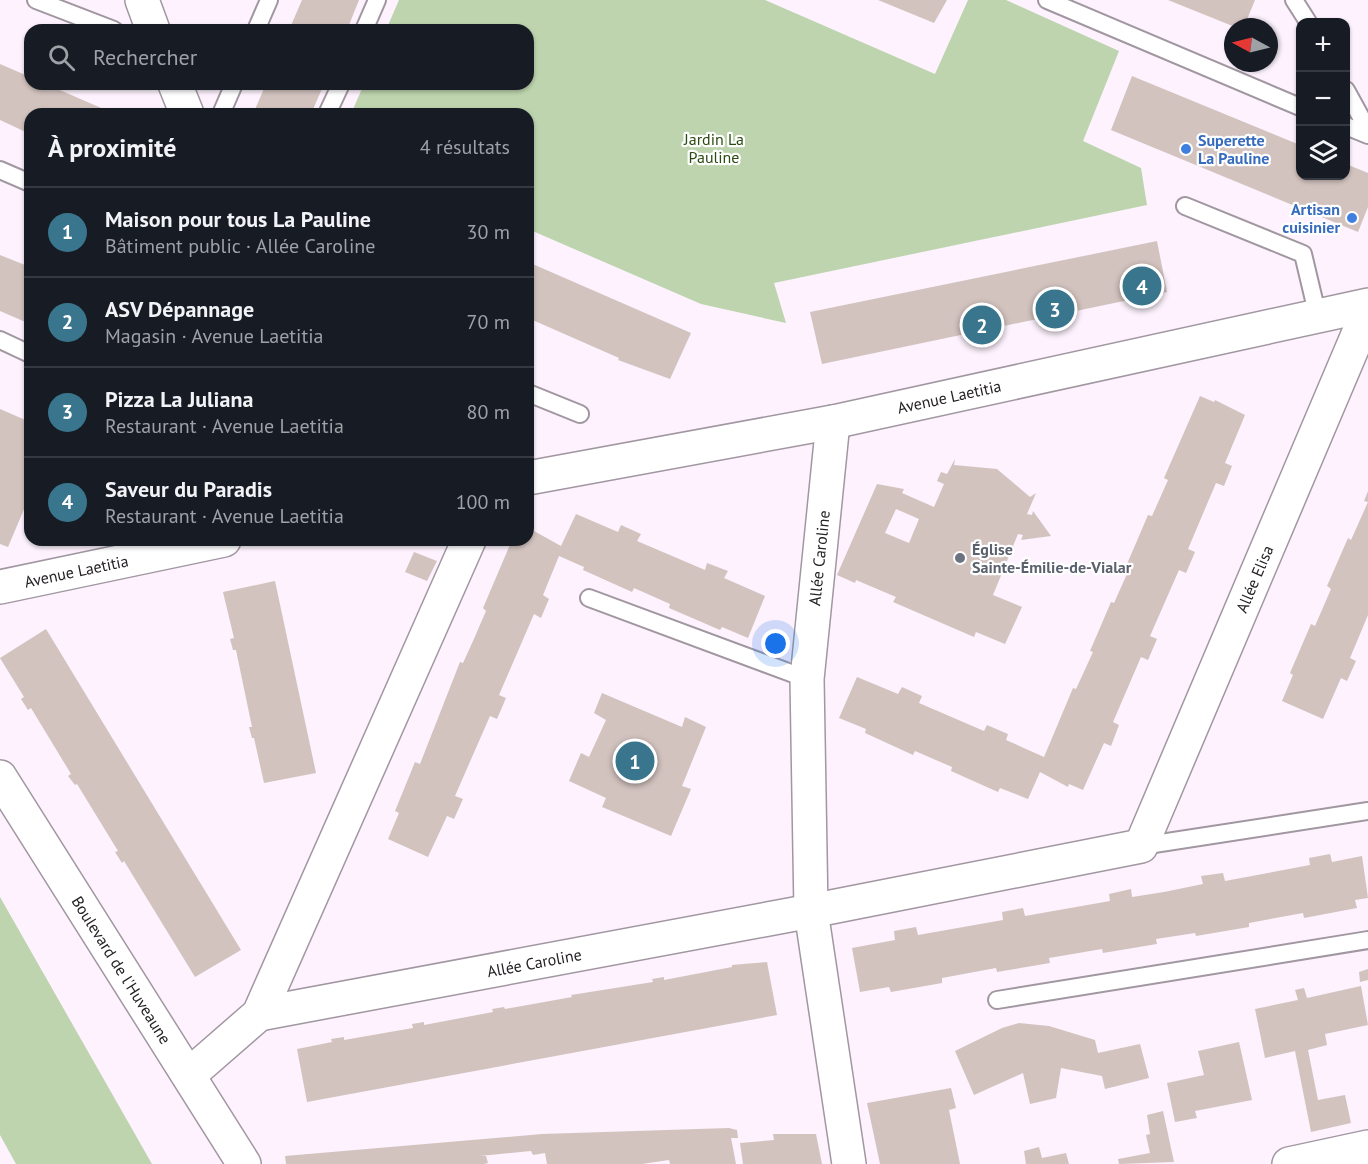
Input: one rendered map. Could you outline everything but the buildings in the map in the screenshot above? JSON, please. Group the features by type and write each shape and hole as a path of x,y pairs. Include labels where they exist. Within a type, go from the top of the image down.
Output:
{"street":[{"path":"142,0 151,24"},
{"path":"177,90 185,108"},
{"name":"Avenue Laetitia","path":"534,477 833,422 1368,306"},
{"name":"Allée Elisa","path":"1140,846 1368,311"},
{"name":"Allée Caroline","path":"833,422 807,679 811,911 849,1164"},
{"name":"Avenue Laetitia","path":"0,587 195,546"},
{"path":"189,1075 259,1014 466,546"},
{"name":"Boulevard de l'Huveaune","path":"0,777 244,1164"},
{"name":"Allée Caroline","path":"259,1014 811,911 1140,846"},
{"path":"1289,1164 1368,1147"}],"lane":[{"path":"36,0 98,24"},
{"path":"259,24 269,0"},
{"path":"367,24 377,0"},
{"path":"1047,0 1296,105"},
{"path":"1294,0 1305,18"},
{"path":"224,108 231,90"},
{"path":"330,108 337,90"},
{"path":"1350,98 1368,133"},
{"path":"1350,127 1368,133"},
{"path":"0,170 24,180"},
{"path":"1185,206 1303,255 1318,316"},
{"path":"0,340 24,351"},
{"path":"534,395 580,414"},
{"path":"589,598 807,679"},
{"path":"1140,846 1368,811"},
{"path":"997,1000 1368,940"}],"green space":[{"name":"Jardin La Pauline","path":"399,0 765,0 935,74 968,0 1006,0 1119,51 1083,141 1141,168 1147,205 774,283 786,323 701,304 534,232 534,108 354,108 361,90 534,90 534,24 389,24"},
{"path":"0,897 152,1164 16,1164 0,1135"}],"place":[{"name":"Superette La Pauline","path":"1186,149"},
{"name":"Artisan cuisinier","path":"1352,218"},
{"name":"Saveur du Paradis","path":"1142,286"},
{"name":"Pizza La Juliana","path":"1055,309"},
{"name":"ASV Dépannage","path":"982,325"},
{"name":"Église Sainte-Émilie-de-Vialar","path":"960,558"},
{"name":"Maison pour tous La Pauline","path":"635,761"}]}
